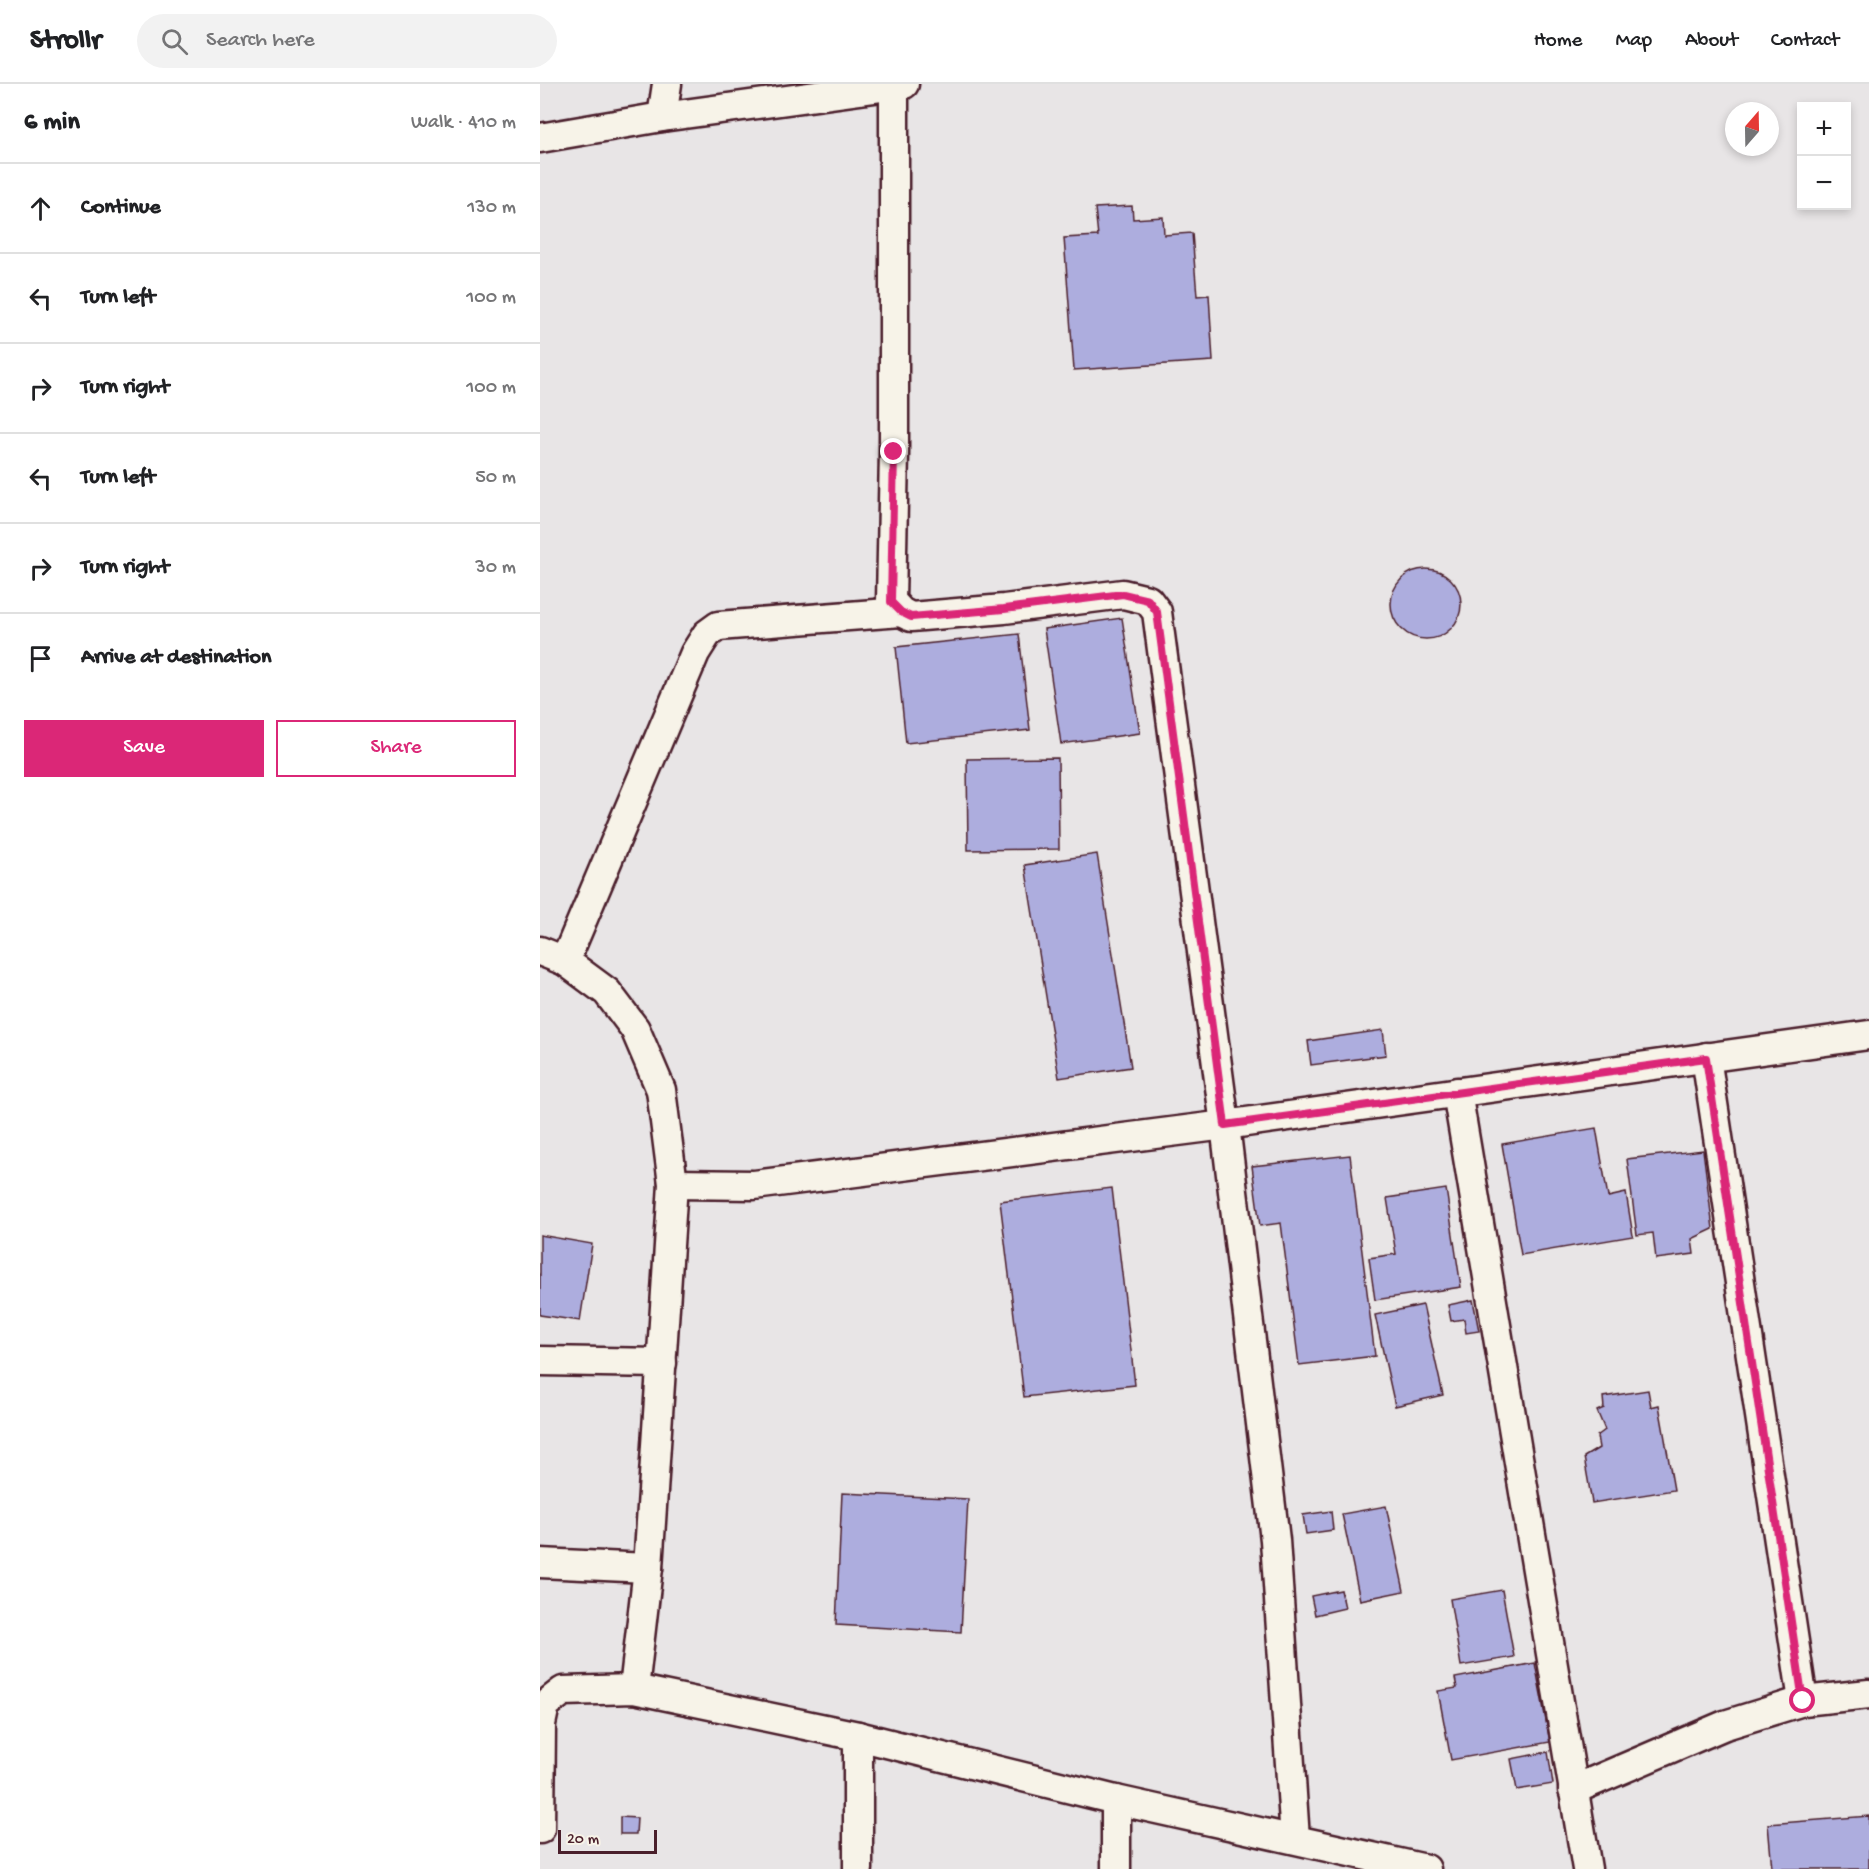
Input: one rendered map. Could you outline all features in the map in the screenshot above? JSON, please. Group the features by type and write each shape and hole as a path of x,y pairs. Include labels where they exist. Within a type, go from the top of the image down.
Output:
{"street":[{"path":"662,117 667,84"},
{"path":"540,138 662,117 899,85 891,602 901,612 911,617 1004,609 1123,594 1148,600 1157,612 1225,1125 1275,1540 1295,1839"},
{"path":"634,1689 648,1568 673,1184 661,1090 635,1029 607,992 553,956 695,653 707,634 717,626 901,612"},
{"path":"673,1184 754,1185 1225,1125 1869,1035"},
{"path":"1706,1058 1803,1701"},
{"path":"1457,1092 1587,1869"},
{"path":"540,1361 662,1363"},
{"path":"540,1563 648,1568"},
{"path":"540,1829 541,1724 545,1705 562,1691 634,1689 858,1736 1116,1800 1295,1839 1369,1862 1426,1869"},
{"path":"1573,1790 1725,1725 1803,1701 1869,1694"},
{"path":"858,1736 858,1869"},
{"path":"1116,1800 1116,1869"}],"building":[{"path":"1132,206 1133,219 1163,217 1164,235 1192,233 1197,296 1209,295 1213,361 1074,370 1064,238 1098,236 1095,208"},
{"path":"1419,569 1433,569 1446,575 1455,584 1461,597 1459,617 1451,629 1433,639 1419,639 1406,633 1397,624 1391,611 1391,597 1397,584 1406,575"},
{"path":"1122,618 1140,733 1061,744 1044,629"},
{"path":"1019,634 1030,730 906,743 896,647"},
{"path":"1058,758 1059,849 968,850 967,759"},
{"path":"1097,854 1131,1067 1059,1078 1025,865"},
{"path":"1383,1030 1386,1055 1311,1065 1308,1041"},
{"path":"1596,1128 1608,1197 1626,1193 1633,1236 1521,1255 1502,1144"},
{"path":"1703,1150 1713,1229 1692,1239 1694,1254 1656,1259 1653,1233 1637,1235 1627,1159"},
{"path":"1350,1155 1375,1356 1299,1365 1281,1223 1260,1226 1252,1166"},
{"path":"1112,1188 1135,1385 1024,1397 1000,1201"},
{"path":"1446,1189 1461,1287 1375,1300 1369,1258 1396,1254 1387,1198"},
{"path":"540,1235 592,1244 580,1321 540,1315"},
{"path":"1473,1300 1479,1331 1466,1333 1464,1319 1451,1321 1448,1305"},
{"path":"1423,1305 1443,1395 1395,1406 1375,1315"},
{"path":"1648,1390 1651,1407 1659,1405 1674,1490 1592,1503 1584,1457 1599,1448 1597,1436 1605,1430 1597,1411 1604,1408 1603,1397"},
{"path":"842,1493 968,1499 961,1632 836,1625"},
{"path":"1386,1506 1404,1591 1360,1600 1342,1514"},
{"path":"1331,1511 1333,1530 1306,1534 1303,1515"},
{"path":"1341,1590 1345,1608 1315,1615 1311,1596"},
{"path":"1502,1590 1514,1657 1461,1666 1450,1599"},
{"path":"1535,1663 1550,1742 1451,1760 1438,1691 1457,1688 1455,1678"},
{"path":"1548,1752 1553,1784 1517,1790 1511,1759"},
{"path":"1869,1816 1869,1869 1772,1869 1768,1824"},
{"path":"620,1817 637,1818 636,1834 620,1834"}],"route":[{"path":"894,452 891,602 901,612 911,617 1004,609 1123,594 1148,600 1157,612 1225,1125 1706,1058 1803,1701"}]}
